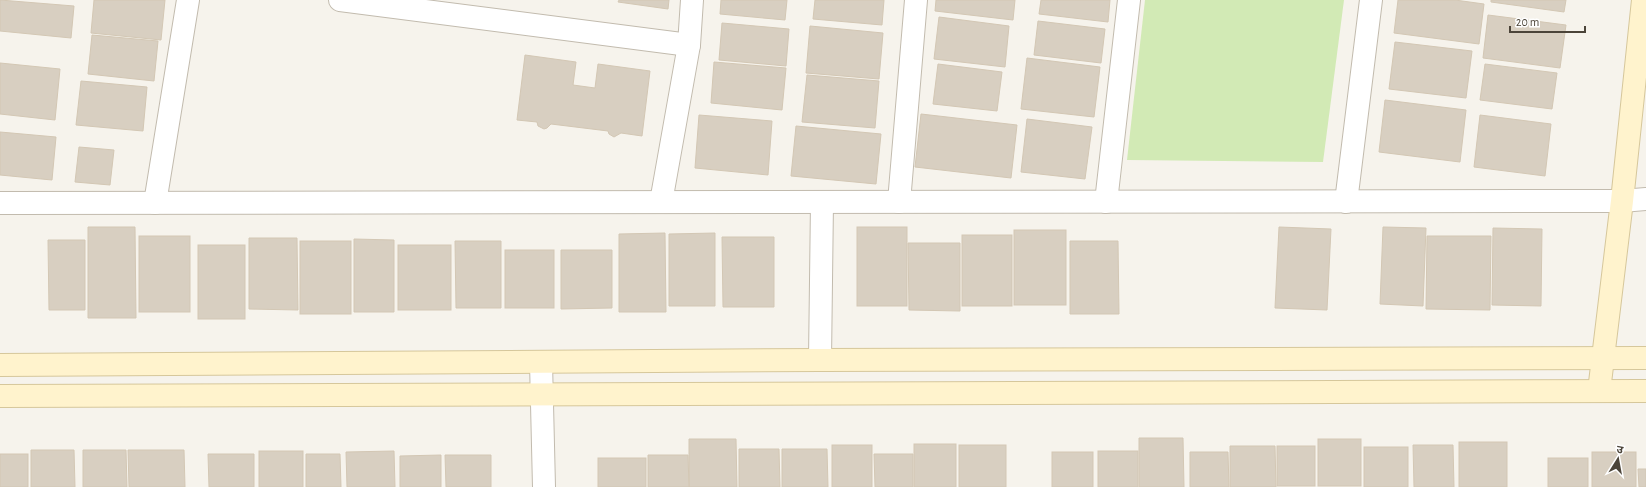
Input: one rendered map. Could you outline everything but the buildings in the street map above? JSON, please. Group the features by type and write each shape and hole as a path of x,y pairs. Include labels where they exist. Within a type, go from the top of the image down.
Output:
{"street":[{"path":"155,203 188,0"},
{"path":"340,0 689,44"},
{"path":"660,202 689,44 692,0"},
{"path":"899,202 916,0"},
{"path":"1106,202 1129,0"},
{"path":"1346,202 1370,0"},
{"path":"1599,391 1622,201 1643,0"},
{"path":"0,203 1346,202 1622,201 1646,199"},
{"path":"820,360 822,202"},
{"path":"0,365 820,360 1646,358"},
{"path":"541,362 544,487"},
{"path":"0,396 1646,390"}],"green space":[{"path":"1145,0 1344,0 1323,162 1127,160"}]}
